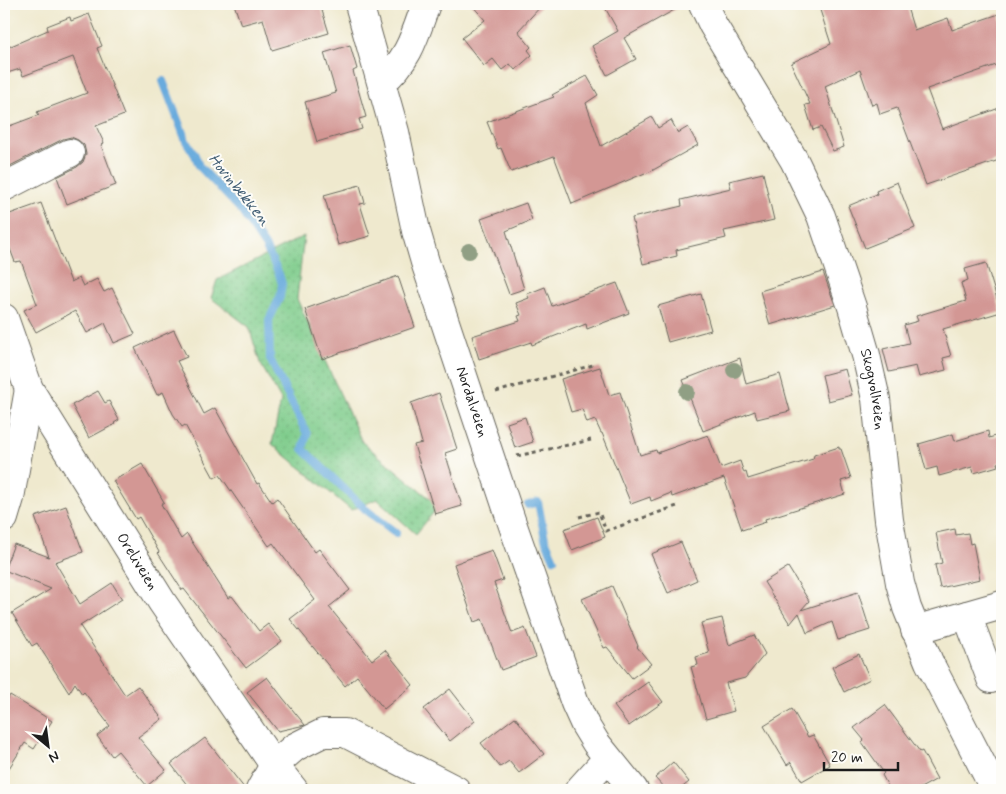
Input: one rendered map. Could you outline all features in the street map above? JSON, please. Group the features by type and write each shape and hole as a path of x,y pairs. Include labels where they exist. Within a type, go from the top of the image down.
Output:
{"street":[{"name":"Nordalveien","path":"359,4 382,82 402,161 416,231 511,520 575,703 585,725 607,759 634,790"},
{"path":"382,82 396,71 406,55 426,4"},
{"name":"Skogvollveien","path":"703,4 710,21 794,160 821,216 842,275 866,355 876,400 889,520 900,583 915,630 929,662 995,790"},
{"path":"4,187 70,153"},
{"name":"Oreliveien","path":"4,318 29,389 162,602 274,765 294,790"},
{"path":"4,518 10,498 29,389"},
{"path":"915,630 1002,605"},
{"path":"967,615 991,679"},
{"path":"260,790 274,765 295,747 323,733 345,733 456,790"},
{"path":"579,790 607,759"}],"path":[{"path":"487,395 593,365"},
{"path":"517,456 591,440"},
{"path":"579,517 599,512 606,531 677,506"}],"green space":[{"path":"304,236 297,299 362,442 439,506 416,534 377,499 351,510 272,444 281,400 260,363 249,327 211,298 217,280"}],"building":[{"path":"234,4 320,4 329,33 272,50 263,19 241,25"},
{"path":"471,4 543,4 518,31 531,47 528,50 532,55 515,70 510,64 502,70 493,59 484,66 462,38 485,20"},
{"path":"603,4 685,4 624,38 636,59 607,75 592,46 618,31"},
{"path":"818,4 906,4 914,30 948,18 952,30 999,14 1002,25 1002,63 927,89 942,129 1002,107 1002,159 926,185 897,108 880,114 877,103 872,105 860,70 825,86 844,147 833,151 821,127 813,130 805,105 810,104 791,63 831,44"},
{"path":"89,14 102,46 97,48 124,115 96,126 104,143 101,145 116,185 67,204 57,177 83,162 86,154 84,145 71,137 63,139 4,169 4,128 39,115 37,112 87,93 73,57 23,76 20,69 4,74 4,49 48,30 47,26 70,17 71,21"},
{"path":"350,45 357,69 353,71 366,117 359,119 362,129 317,142 305,102 336,93 324,53"},
{"path":"587,76 598,95 586,103 601,146 652,117 658,128 671,120 678,133 688,127 698,145 646,174 572,204 554,156 511,172 501,148 498,149 487,122 554,97 552,95"},
{"path":"763,173 774,220 724,231 726,238 676,250 677,256 643,264 632,218 682,206 681,200 731,188 729,181"},
{"path":"897,182 915,228 865,248 848,206 877,194 876,191"},
{"path":"360,185 365,203 360,204 370,236 338,245 324,195"},
{"path":"41,203 71,282 79,278 83,286 97,279 104,292 112,288 135,334 114,343 105,323 87,333 75,311 36,332 24,310 37,304 21,261 15,262 4,233 4,216"},
{"path":"526,203 532,220 506,231 524,289 509,294 481,219"},
{"path":"986,263 1001,312 943,329 951,356 943,358 946,370 919,377 916,366 889,372 883,349 909,343 904,325 918,321 916,316 966,301 961,283 968,280 965,269"},
{"path":"823,272 835,305 770,325 760,291"},
{"path":"398,276 415,327 322,359 305,309"},
{"path":"617,283 629,313 587,329 586,324 532,345 531,342 479,359 472,336 520,321 518,316 521,315 516,303 529,298 527,294 545,287 552,306"},
{"path":"701,294 711,330 668,342 658,306"},
{"path":"174,330 187,357 177,361 204,414 215,408 257,484 259,483 272,502 277,498 315,552 319,549 350,590 329,607 372,660 385,650 413,685 384,709 357,676 345,686 290,619 315,600 273,543 269,546 220,475 214,478 185,425 182,427 173,414 163,392 157,395 135,348"},
{"path":"740,358 746,384 780,374 790,411 757,419 755,411 703,431 683,380"},
{"path":"600,367 609,395 620,392 640,455 656,450 657,453 708,435 721,468 740,461 748,479 813,459 814,455 839,447 851,478 841,481 845,494 765,519 766,522 742,530 724,478 672,497 671,493 651,501 650,497 631,504 595,420 587,423 582,409 571,412 561,379"},
{"path":"845,369 852,395 828,401 822,375"},
{"path":"98,391 105,403 109,401 119,420 89,438 72,405"},
{"path":"439,393 457,449 445,453 462,506 435,514 414,445 422,443 411,403"},
{"path":"525,417 533,442 515,448 507,423"},
{"path":"988,431 989,438 1002,434 1002,462 997,463 998,466 974,473 972,467 939,476 937,467 926,470 919,444 953,434 955,441"},
{"path":"142,464 164,502 161,504 181,539 187,534 228,598 232,596 259,631 268,624 282,641 246,668 184,589 182,590 158,553 139,517 136,519 113,481"},
{"path":"66,506 83,552 55,562 80,604 112,583 122,599 80,626 125,695 138,686 162,719 138,737 166,770 147,786 118,751 112,756 97,736 110,726 84,692 82,694 75,683 69,693 37,643 32,646 12,613 51,589 4,570 14,544 49,557 35,517"},
{"path":"597,517 605,537 572,550 564,529"},
{"path":"955,529 956,535 968,533 970,544 973,543 980,579 940,588 935,565 942,563 936,533"},
{"path":"681,542 697,580 668,593 651,554"},
{"path":"492,550 503,580 494,583 512,633 525,628 536,657 501,670 482,619 474,622 454,564"},
{"path":"788,567 809,601 801,610 858,592 870,630 838,640 832,622 807,633 799,613 790,624 764,582"},
{"path":"612,586 637,647 651,664 632,678 607,647 604,648 582,599"},
{"path":"722,618 729,645 754,635 765,654 745,678 726,683 734,711 706,719 691,667 698,665 696,657 709,653 701,623"},
{"path":"859,654 870,679 844,692 832,667"},
{"path":"267,677 305,725 278,731 247,692"},
{"path":"648,682 663,702 629,726 614,706"},
{"path":"450,689 475,721 450,741 424,709"},
{"path":"10,695 52,721 34,749 25,743 4,776 4,706"},
{"path":"885,705 920,752 922,751 937,779 917,790 890,790 882,775 884,773 862,742 864,740 854,728"},
{"path":"792,709 808,737 813,735 830,765 802,781 791,762 787,765 764,726"},
{"path":"515,717 544,754 519,773 509,761 500,767 481,743"},
{"path":"205,738 244,790 191,790 171,764"},
{"path":"673,762 689,782 679,790 666,790 655,778"}],"waterway":[{"name":"Hovinbekken","path":"163,81 186,141 195,155 199,166 240,209 265,246 279,274 282,284 280,297 269,320 270,359 307,434 303,449 365,509 396,533"},
{"name":"Hovinbekken","path":"528,505 538,502 545,539 554,559"}]}
